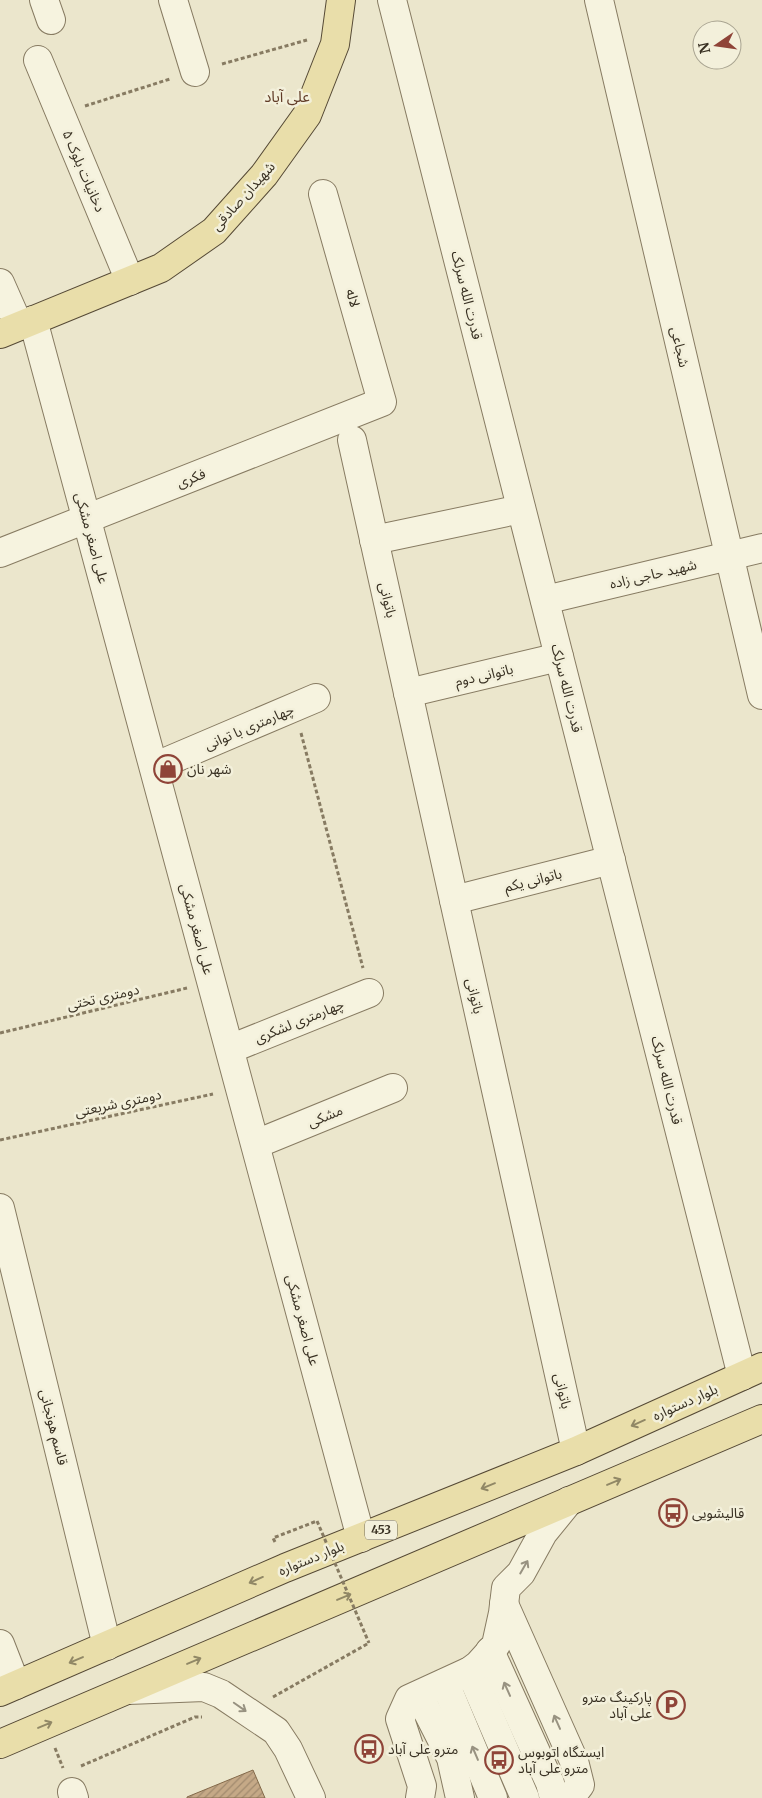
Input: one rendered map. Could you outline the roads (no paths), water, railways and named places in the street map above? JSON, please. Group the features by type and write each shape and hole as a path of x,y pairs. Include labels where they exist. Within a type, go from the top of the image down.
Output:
{"main road":[{"name":"شهیدان صادقی","path":"17,327 161,268 214,231 264,175 307,114 335,44 341,0"},
{"name":"بلوار دستواره","path":"8,1688 285,1568 576,1451 752,1372"},
{"path":"0,1744 762,1419"}],"street":[{"path":"173,0 195,72"},
{"name":"قدرت الله سرلک","path":"392,0 611,860 752,1372"},
{"name":"شجاعی","path":"599,0 762,695"},
{"name":"دخانیات بلوک ۵","path":"38,60 130,281"},
{"name":"لاله","path":"323,194 382,402"},
{"name":"علی اصغر مشکی","path":"0,284 87,519 362,1538"},
{"name":"فکری","path":"0,553 382,402"},
{"name":"باتوانی","path":"352,440 576,1451"},
{"path":"374,540 522,509"},
{"name":"شهید حاجی زاده","path":"545,600 762,548"},
{"name":"باتوانی دوم","path":"408,693 559,657"},
{"name":"چهارمتری با توانی","path":"154,767 305,703"},
{"name":"باتوانی یکم","path":"454,900 611,860"},
{"name":"چهارمتری لشکری","path":"230,1049 369,993"},
{"name":"مشکی","path":"256,1144 393,1088"},
{"name":"قاسم هونجانی","path":"0,1208 107,1646"},
{"path":"420,1798 422,1786 400,1719 409,1699 470,1671 496,1645 506,1588 521,1573 543,1533 569,1501"},
{"path":"504,1604 574,1761 580,1785 570,1798"},
{"path":"0,1644 8,1688"},
{"path":"490,1651 550,1783 554,1798"},
{"path":"470,1671 525,1798"},
{"path":"444,1684 493,1798"},
{"path":"126,1690 204,1687 221,1694 276,1731 288,1749 311,1798"},
{"path":"419,1695 451,1758 460,1798"}],"place":[{"name":"شهر نان","path":"168,769"},
{"name":"قالیشویی","path":"673,1513"},
{"name":"پارکینگ مترو علی آباد","path":"671,1705"},
{"name":"مترو علی آباد","path":"369,1749"},
{"name":"ایستگاه اتوبوس مترو علی آباد","path":"499,1760"}],"district":[{"name":"علی آباد","path":"287,97"}]}
